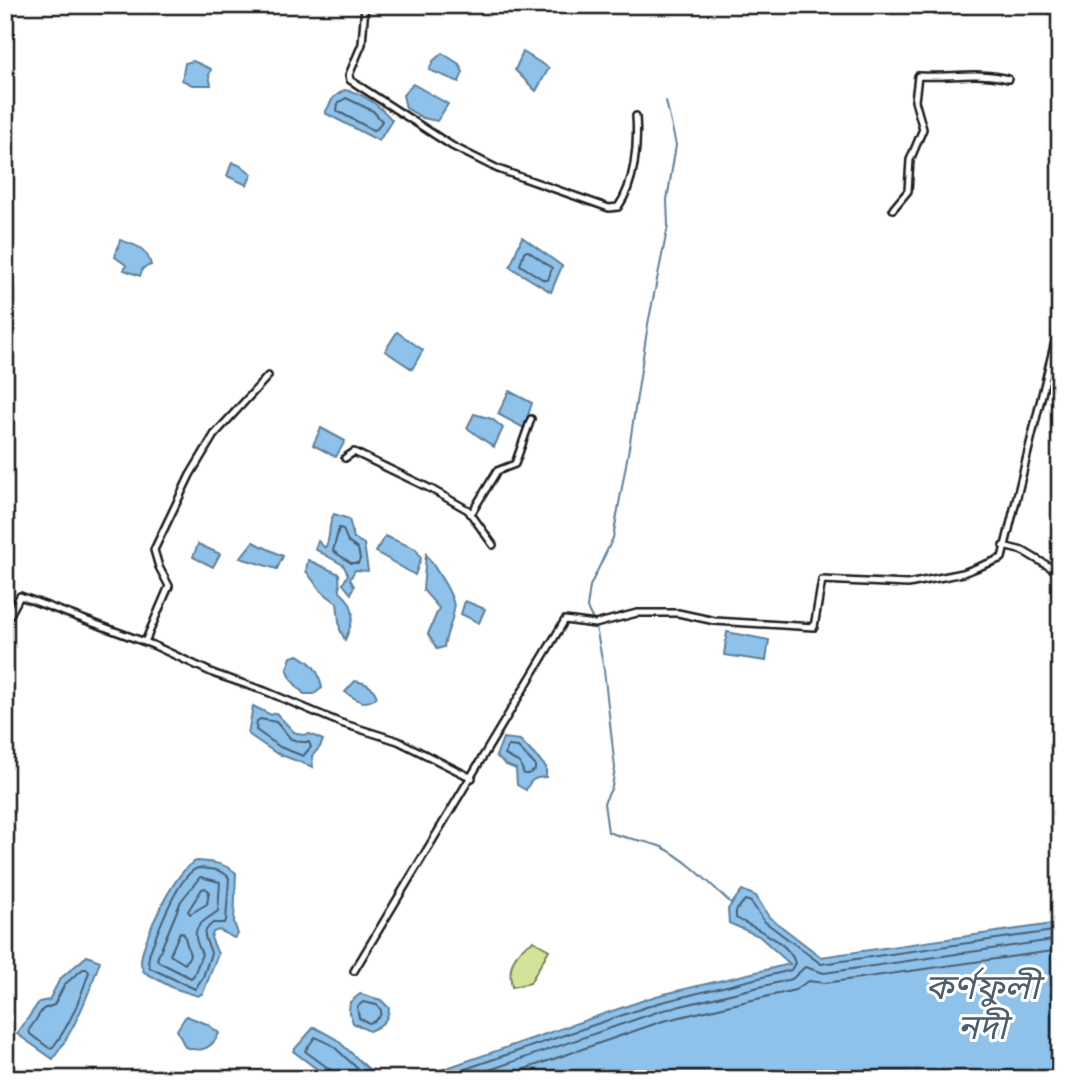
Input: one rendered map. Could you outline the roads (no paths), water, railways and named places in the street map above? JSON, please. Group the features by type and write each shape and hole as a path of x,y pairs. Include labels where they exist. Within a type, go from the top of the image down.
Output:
{"street":[{"path":"365,5 362,44 349,75 350,80 452,146 498,169 609,208 618,207 633,166 637,135 636,116"},
{"path":"893,209 908,191 910,160 923,129 915,101 918,76 944,78 991,74 1008,79"},
{"path":"354,971 565,620 595,624 638,613 678,613 715,621 814,627 822,580 908,584 963,573 1002,558 1060,321"},
{"path":"145,642 169,586 154,551 190,475 214,435 268,376"},
{"path":"471,514 498,471 514,464 531,419"},
{"path":"345,458 354,452 468,510 493,545"},
{"path":"1003,547 1023,551 1060,573"},
{"path":"5,624 20,596 145,642 215,674 265,691 341,723 398,741 471,778"}],"water":[{"path":"523,52 549,68 536,91 515,70"},
{"path":"442,53 459,64 463,72 459,82 429,70 433,61"},
{"path":"193,61 211,69 211,85 192,85 182,80 185,63"},
{"path":"413,84 448,104 437,121 423,118 406,108 403,95"},
{"path":"344,90 370,100 392,120 379,141 325,113 333,98"},
{"path":"232,162 252,174 247,185 227,176"},
{"path":"522,237 562,266 551,292 510,267"},
{"path":"120,240 136,246 147,255 151,265 143,268 140,276 124,270 126,265 115,257"},
{"path":"397,332 423,350 412,369 385,351"},
{"path":"509,391 532,403 524,428 498,414"},
{"path":"474,414 492,419 503,428 494,447 467,428"},
{"path":"321,428 345,441 336,457 313,445"},
{"path":"334,514 349,519 354,538 364,544 368,571 355,570 350,579 354,586 351,594 343,584 348,574 343,565 315,549 318,541 325,548"},
{"path":"385,536 416,549 421,558 415,575 376,552"},
{"path":"253,542 283,556 277,569 240,558"},
{"path":"198,544 220,554 213,567 193,557"},
{"path":"426,554 451,596 454,609 444,647 437,649 428,634 439,608 423,590"},
{"path":"308,560 339,574 340,592 350,603 353,614 345,640 340,630 337,603 321,591 306,571"},
{"path":"465,601 485,609 479,623 461,614"},
{"path":"727,632 769,640 766,661 724,655"},
{"path":"298,655 311,664 319,677 322,688 314,694 304,694 292,681 287,669 291,657"},
{"path":"355,681 369,686 377,697 365,702 345,692"},
{"path":"253,706 271,715 276,713 294,732 310,734 323,740 312,756 313,767 276,753 248,734"},
{"path":"503,738 520,740 546,767 546,777 533,780 526,790 517,785 516,769 496,756"},
{"path":"197,861 223,865 236,873 234,922 238,934 234,938 219,930 213,932 211,938 218,954 203,993 198,996 173,988 144,972 141,966 153,922 170,889 189,866"},
{"name":"কর্ণফুলী নদী","path":"742,890 756,896 769,917 821,957 1060,923 1060,1079 421,1079 656,996 790,964 759,936 729,923 728,909"},
{"path":"87,956 100,961 80,1012 53,1059 17,1034 39,1002 49,1000 60,979"},
{"path":"360,994 381,1000 389,1008 383,1022 369,1031 353,1023 349,1010 350,1002"},
{"path":"186,1016 207,1024 219,1033 209,1046 196,1050 185,1047 177,1030"},
{"path":"314,1027 336,1039 371,1071 363,1079 330,1079 293,1051"}],"waterway":[{"path":"594,622 587,608 590,586 613,538 648,324 668,226 667,200 676,145 666,101"},
{"path":"596,627 604,670 615,768 612,787 604,803 608,832 672,852 732,904"}]}
